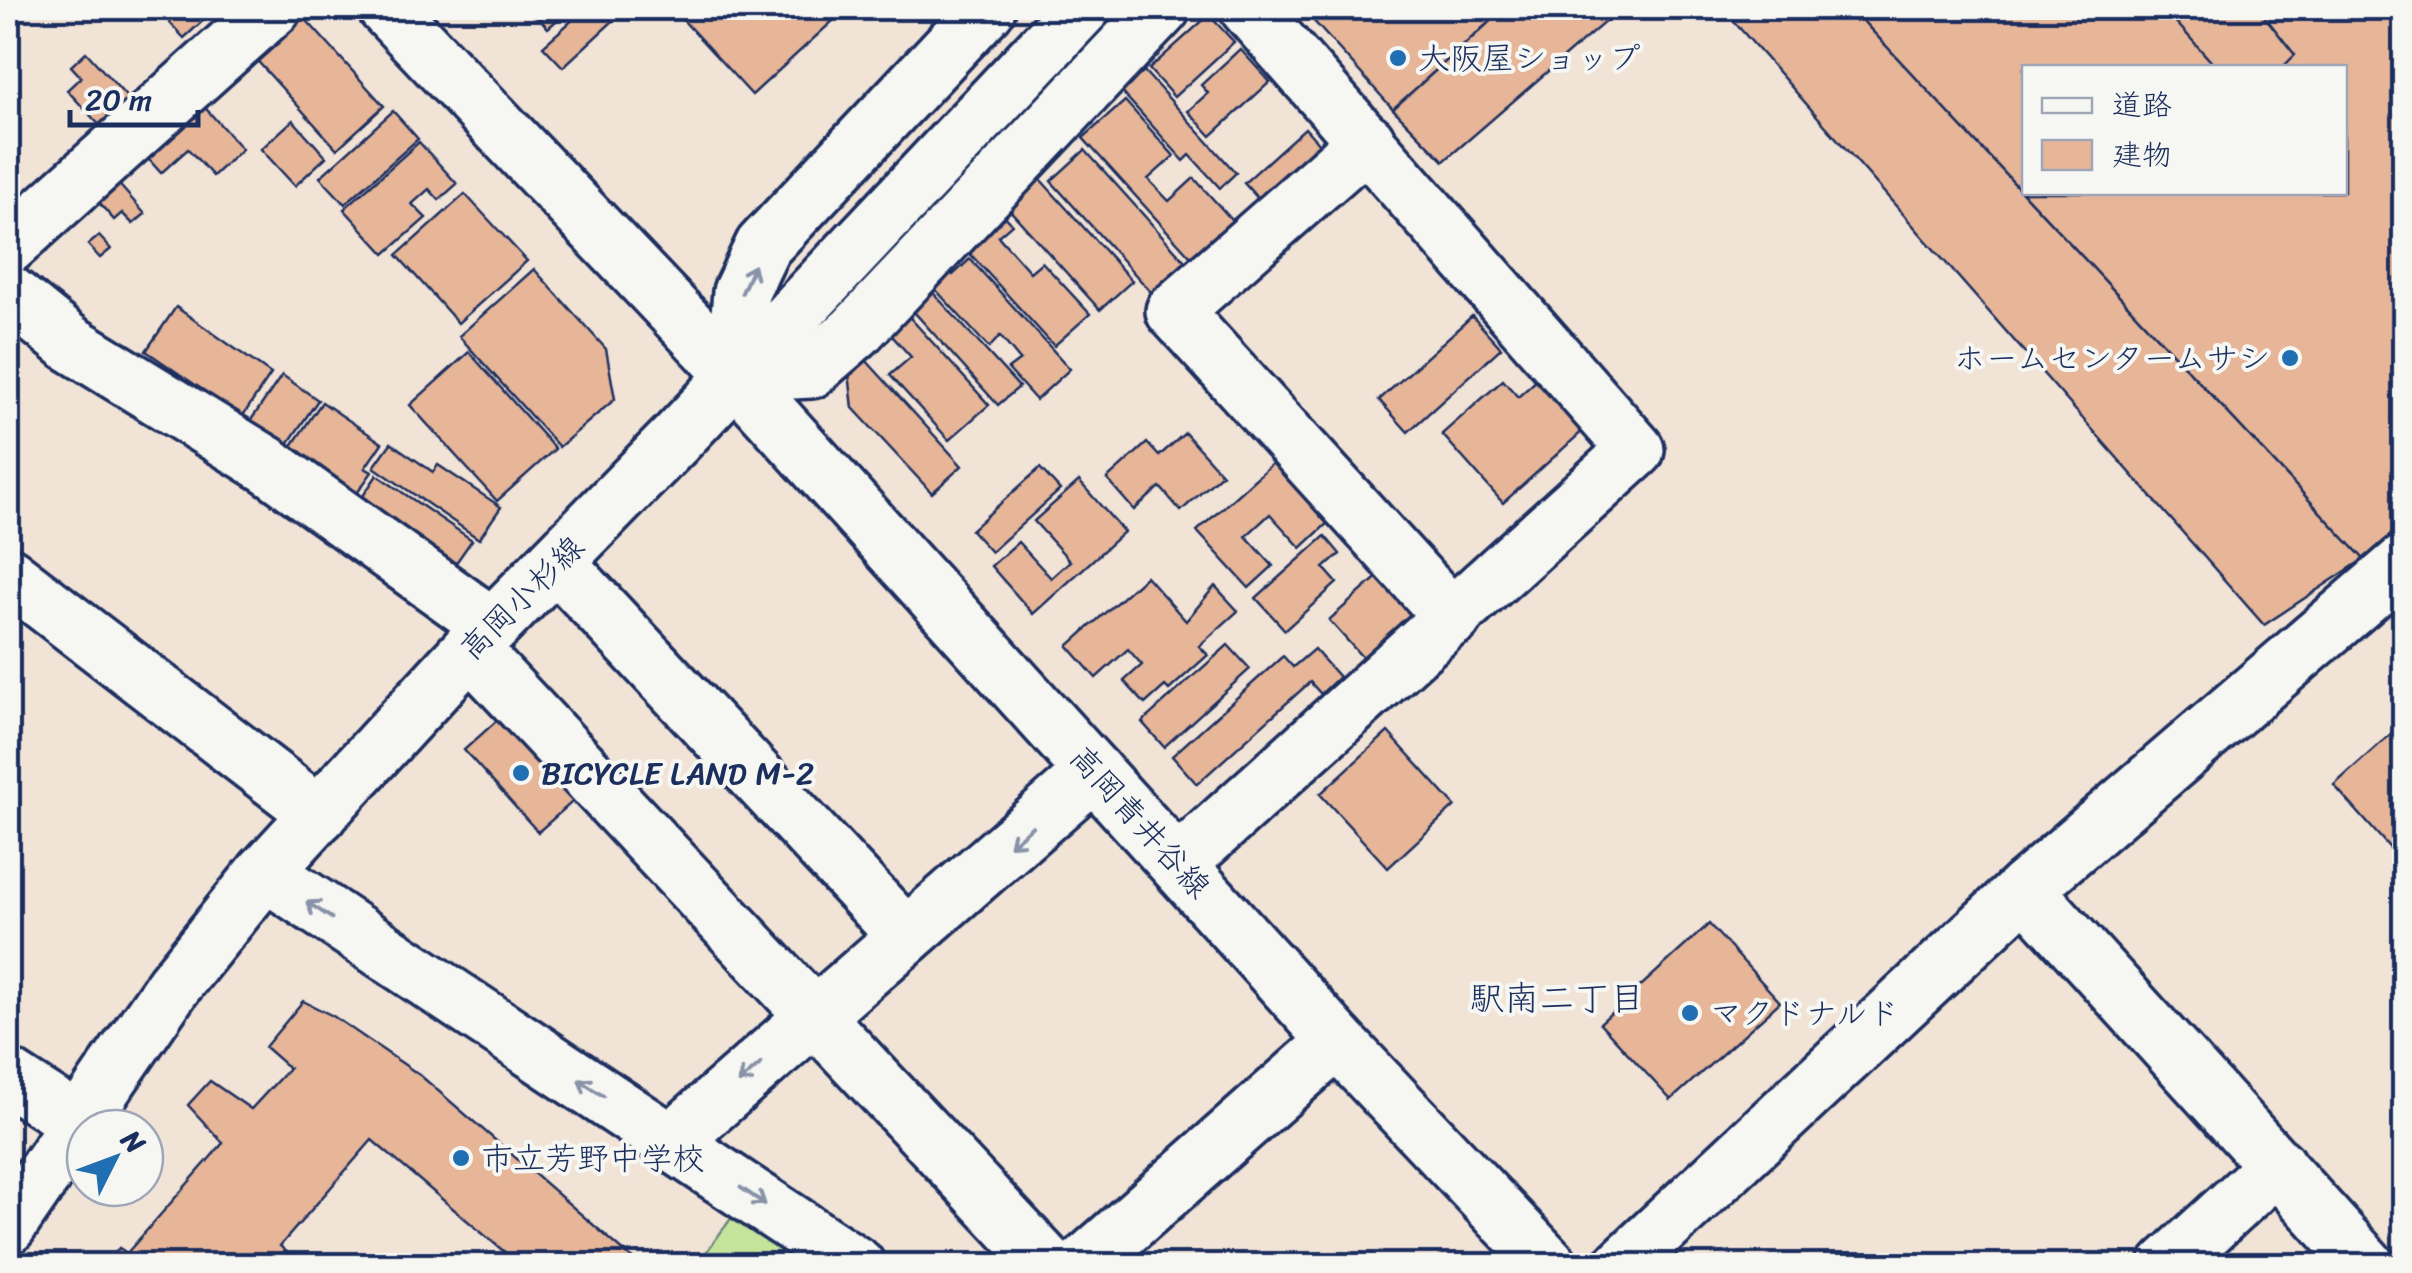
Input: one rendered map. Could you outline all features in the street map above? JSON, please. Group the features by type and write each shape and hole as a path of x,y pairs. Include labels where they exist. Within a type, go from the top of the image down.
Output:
{"street":[{"path":"8,246 273,8"},
{"name":"高岡青井谷線","path":"386,8 734,374 1337,1042 1550,1266"},
{"name":"高岡小杉線","path":"85,1108 173,986 266,872 481,637 556,563 1082,8"},
{"path":"956,19 763,246 741,292 734,374 811,370 855,332 1162,8"},
{"path":"1178,864 1636,450 1248,8"},
{"path":"1367,141 1174,311 1453,618"},
{"path":"8,293 70,343 268,465 481,637 814,1016 1048,1266"},
{"path":"556,563 906,936"},
{"path":"1622,1266 2025,889 2404,563"},
{"path":"8,575 320,814"},
{"path":"672,1141 1094,772"},
{"path":"266,872 857,1266"},
{"path":"2025,889 2366,1266"},
{"path":"1082,1266 1337,1042"},
{"path":"8,1077 65,1114"},
{"name":"高岡小杉線","path":"8,1226 65,1138"},
{"path":"2167,1266 2277,1164"}],"green space":[{"path":"738,1209 825,1266 696,1266"}],"building":[{"path":"156,8 217,8 184,38"},
{"path":"530,8 571,8 548,28"},
{"path":"586,8 627,8 563,67 543,46"},
{"path":"672,8 847,8 752,95"},
{"name":"大阪屋ショップ","path":"1302,8 1505,8 1393,109"},
{"path":"1505,8 1621,8 1444,161 1393,109"},
{"path":"1722,8 1851,8 2364,559 2264,625"},
{"name":"ホームセンタームサシ","path":"1851,8 2399,8 2404,14 2404,523 2364,559 2025,195 2347,195 2347,65 2022,65 2022,192"},
{"path":"2191,8 2258,8 2295,55 2285,65 2214,65 2176,22"},
{"path":"300,13 384,106 337,149 253,56"},
{"path":"1209,15 1234,42 1174,97 1149,69"},
{"path":"1240,49 1270,82 1211,136 1188,111 1208,93 1201,85"},
{"path":"86,52 133,104 104,130 67,90 81,77 71,66"},
{"path":"1144,71 1236,173 1220,188 1190,155 1184,161 1121,91"},
{"path":"191,92 242,149 213,176 188,149 161,173 135,144"},
{"path":"1125,101 1174,156 1148,179 1169,201 1194,178 1240,229 1199,266 1083,138"},
{"path":"393,111 418,139 345,204 320,177"},
{"path":"293,120 326,157 295,186 261,149"},
{"path":"1305,128 1334,161 1273,215 1244,183"},
{"path":"419,142 457,184 439,200 429,189 412,204 426,218 385,254 344,209"},
{"path":"1085,150 1193,270 1159,301 1051,181"},
{"path":"109,173 145,214 133,224 122,213 114,220 89,191"},
{"path":"1040,179 1132,281 1100,310 1008,208"},
{"path":"465,194 527,261 458,323 397,255"},
{"path":"1002,213 1012,224 998,236 1030,272 1042,262 1090,314 1054,346 964,247"},
{"path":"99,236 111,249 100,258 88,245"},
{"path":"970,259 1070,369 1036,400 1008,369 1020,360 1000,336 989,348 927,280 943,265 953,275"},
{"path":"534,269 606,349 615,399 559,447 459,336"},
{"path":"926,285 1019,387 998,405 906,303"},
{"path":"176,307 271,374 242,417 146,351"},
{"path":"904,311 989,405 949,440 890,375 911,357 885,328"},
{"path":"1472,316 1501,348 1408,432 1379,400"},
{"path":"469,352 555,449 497,501 410,405"},
{"path":"865,359 962,466 932,493 853,408 849,373"},
{"path":"282,375 318,400 285,448 249,423"},
{"path":"1539,378 1585,429 1503,503 1442,434 1503,380 1518,397"},
{"path":"322,402 382,443 365,468 372,472 355,496 289,450"},
{"path":"1185,433 1222,474 1181,511 1160,487 1134,510 1107,479 1147,443 1159,456"},
{"path":"391,443 433,472 438,465 501,507 479,539 374,467"},
{"path":"1285,452 1332,519 1301,548 1270,514 1246,536 1273,566 1249,588 1197,531"},
{"path":"1040,468 1060,490 991,552 971,530"},
{"path":"377,475 472,540 453,567 359,502"},
{"path":"1079,481 1124,532 1033,614 991,566 1018,542 1051,578 1070,561 1034,521"},
{"path":"1325,536 1340,554 1324,568 1337,583 1285,630 1256,598"},
{"path":"1384,571 1420,611 1380,677 1329,620"},
{"path":"1146,576 1186,621 1215,586 1238,611 1199,646 1208,655 1169,690 1165,686 1145,704 1124,681 1142,665 1128,649 1096,678 1068,646"},
{"path":"1228,645 1250,669 1164,747 1142,722"},
{"path":"1314,649 1339,677 1321,694 1310,682 1197,784 1172,756 1283,656 1293,667"},
{"name":"BICYCLE LAND M-2","path":"504,714 578,797 538,832 464,750"},
{"path":"2404,722 2404,864 2334,785"},
{"path":"1388,732 1455,806 1388,868 1320,794"},
{"name":"マクドナルド","path":"1709,924 1780,1002 1671,1100 1600,1023"},
{"path":"303,1001 333,1016 421,1076 641,1266 521,1266 372,1140 280,1246 302,1266 104,1266 119,1248 127,1253 223,1143 188,1105 210,1081 251,1109 289,1068 265,1047"}],"place":[{"name":"大阪屋ショップ","path":"1398,58"},
{"name":"ホームセンタームサシ","path":"2290,358"},
{"name":"BICYCLE LAND M-2","path":"521,773"},
{"name":"マクドナルド","path":"1690,1013"},
{"name":"市立芳野中学校","path":"461,1158"}],"district":[{"name":"駅南二丁目","path":"1557,998"}]}
